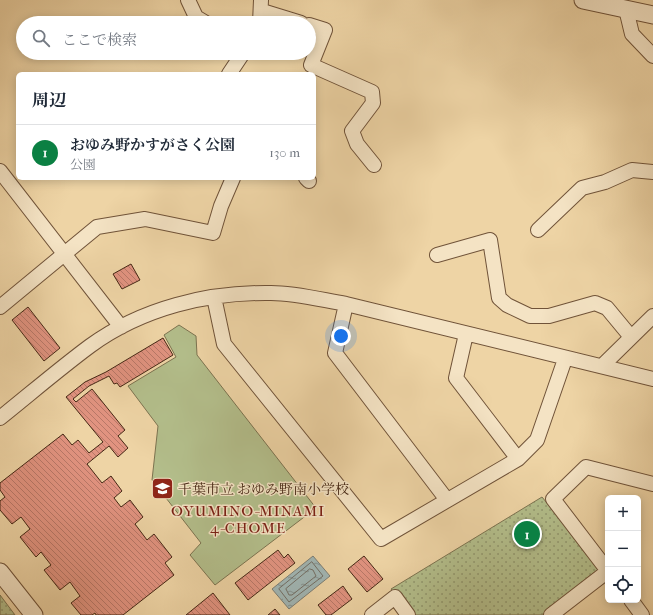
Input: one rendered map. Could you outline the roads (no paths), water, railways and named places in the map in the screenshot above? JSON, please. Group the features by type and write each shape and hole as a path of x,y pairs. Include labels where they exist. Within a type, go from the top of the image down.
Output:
{"street":[{"path":"188,0 196,16"},
{"path":"583,0 653,15"},
{"path":"626,9 632,34 653,56"},
{"path":"261,11 278,16"},
{"path":"316,27 325,30 316,52"},
{"path":"230,72 238,60"},
{"path":"313,60 311,65 372,92 373,103 352,131 357,144 374,165"},
{"path":"538,230 582,188 605,182 632,170 653,172"},
{"path":"0,171 121,327"},
{"path":"2,302 65,255 97,227 145,219 213,233 221,206 232,180"},
{"path":"437,255 490,240 499,298 507,305 530,316 549,316 595,303 607,308 631,337"},
{"path":"0,418 91,345 121,327 176,305 214,297 272,293 346,304 565,359 602,366 653,379"},
{"path":"214,297 224,344 381,539 518,459 537,440 565,359"},
{"path":"346,304 334,353 448,500"},
{"path":"602,366 653,316"},
{"path":"466,334 456,378 518,459"},
{"path":"605,567 553,499 586,467 653,484"},
{"path":"0,572 34,615"},
{"path":"551,615 605,573"},
{"path":"372,615 395,597 408,615"},
{"path":"633,603 642,615"}],"water":[{"path":"313,556 330,576 289,609 272,589"}],"place":[{"name":"千葉市立 おゆみ野南小学校","path":"163,489"},
{"name":"おゆみ野かすがさく公園","path":"527,534"}],"district":[{"name":"OYUMINO-MINAMI 4-CHOME","path":"248,520"}]}
